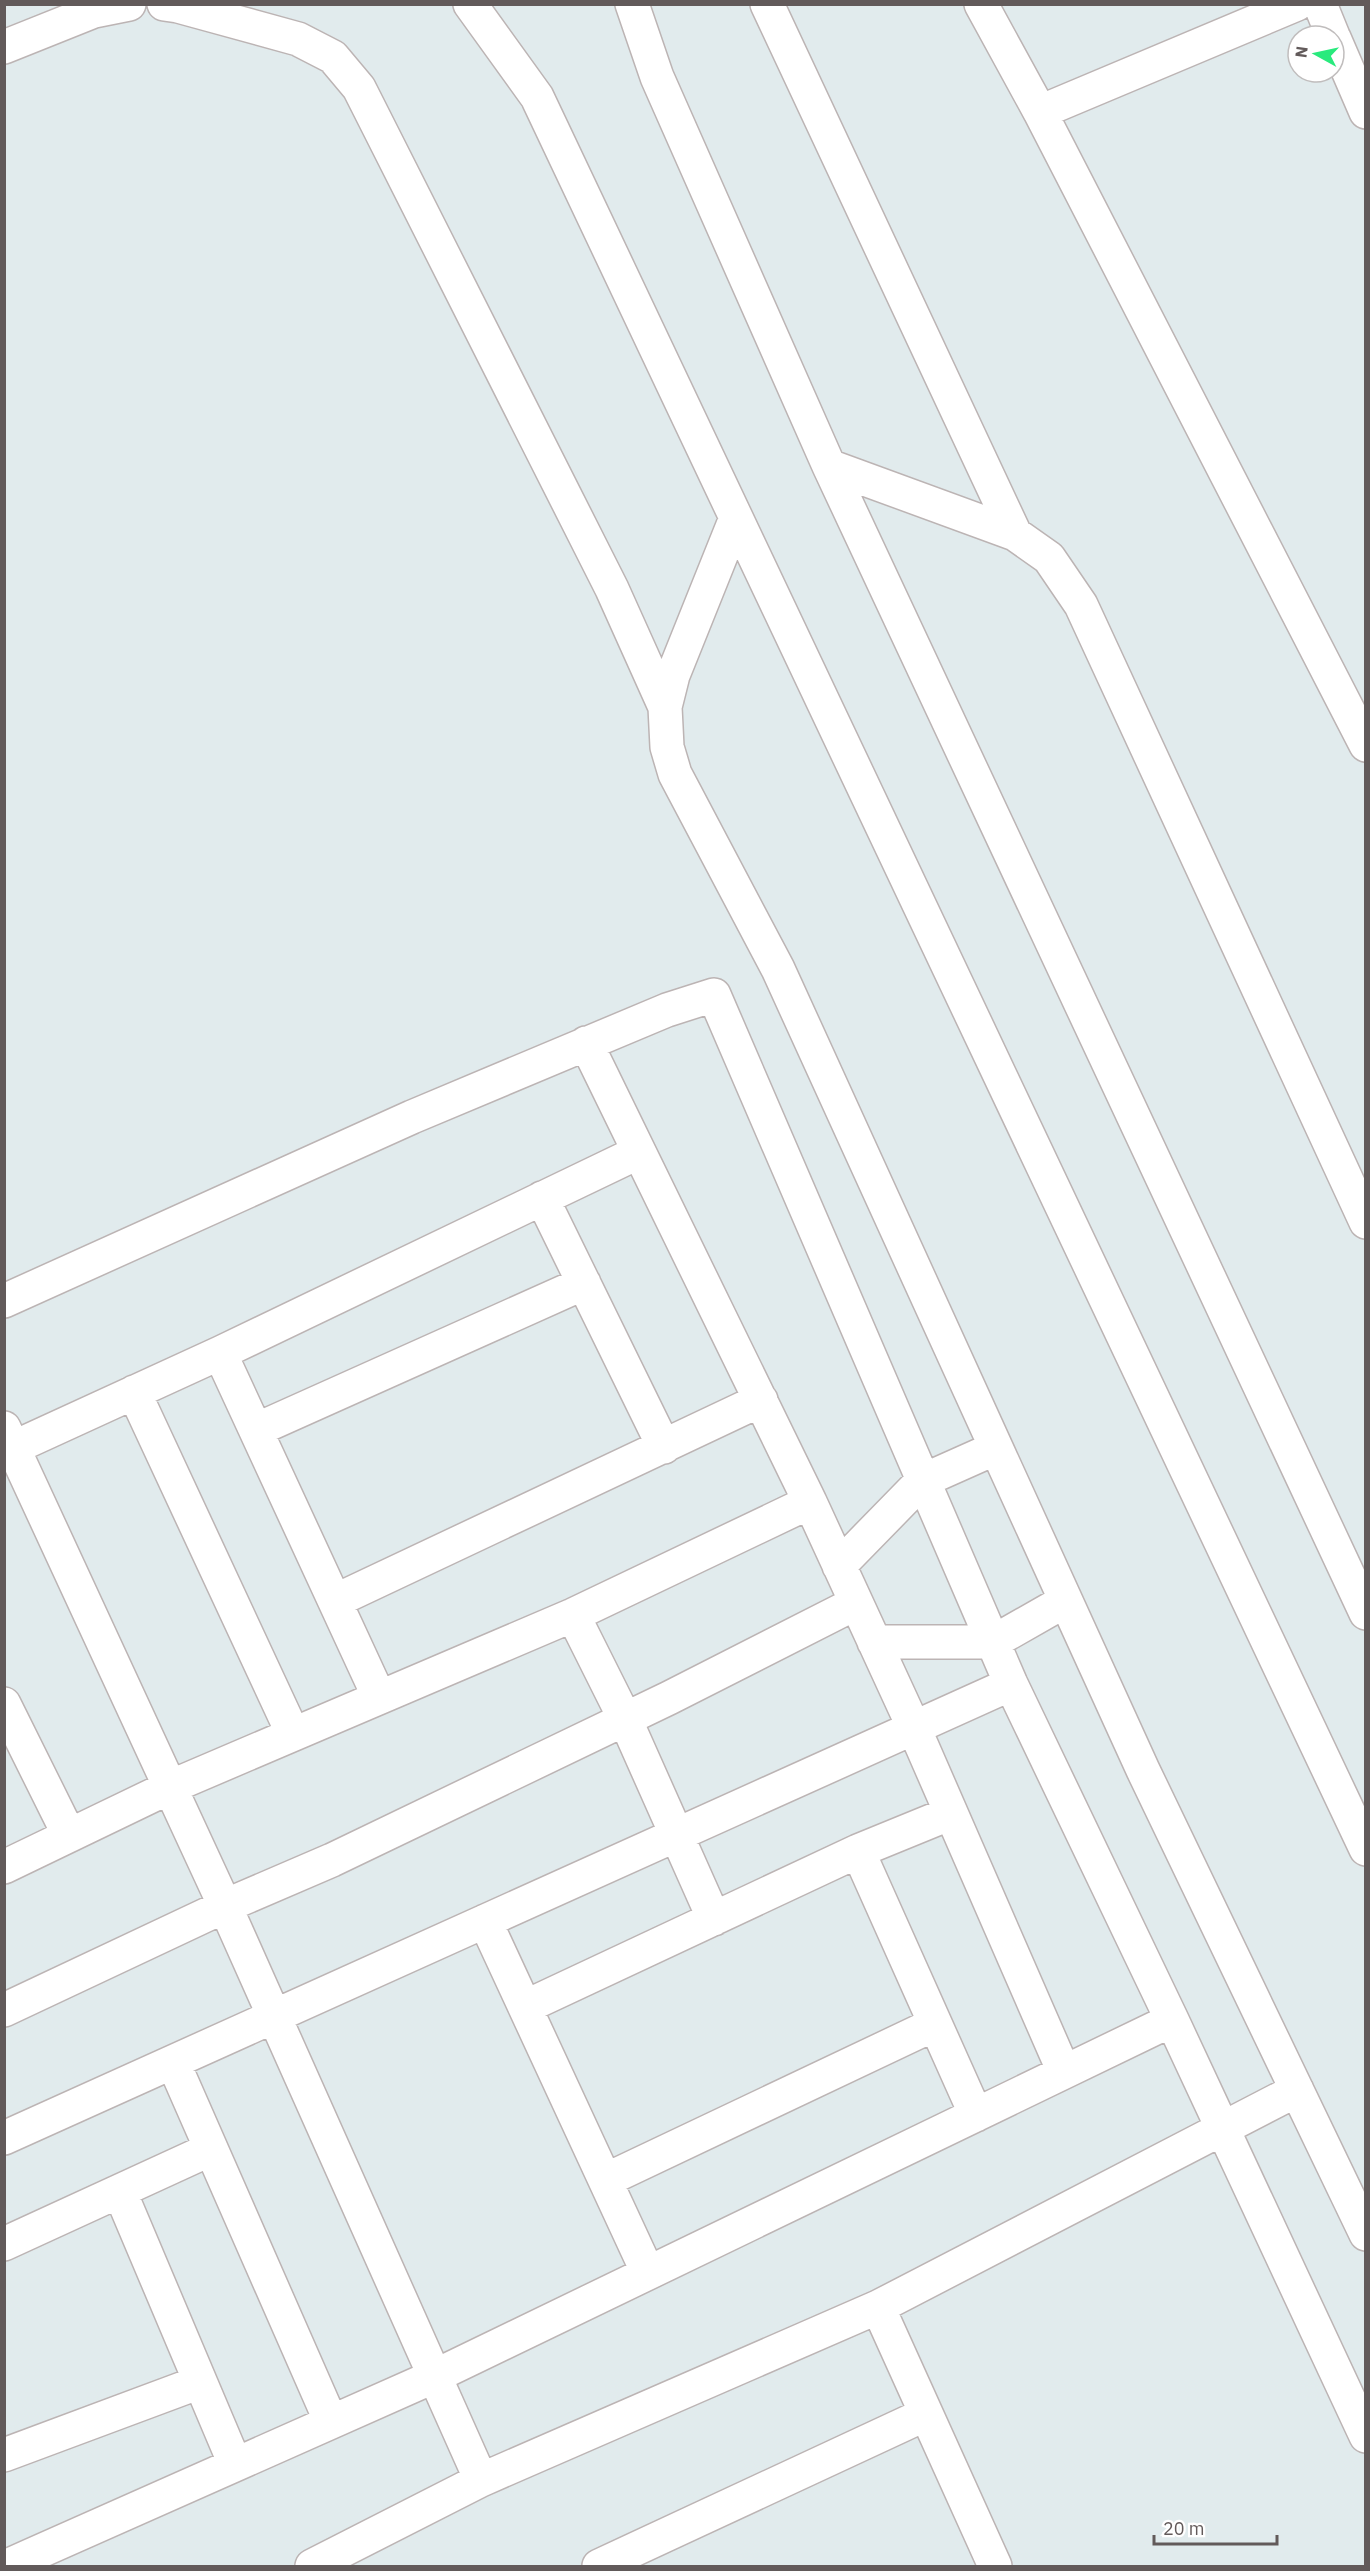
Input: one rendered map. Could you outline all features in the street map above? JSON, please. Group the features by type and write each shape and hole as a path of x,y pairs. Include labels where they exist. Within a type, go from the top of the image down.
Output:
{"street":[{"path":"4,47 94,10 129,4"},
{"path":"164,4 298,39 333,57 359,88 612,589 664,707"},
{"path":"470,4 537,97 1365,1849"},
{"path":"632,4 657,77 829,466 1365,1613"},
{"path":"767,4 1015,534"},
{"path":"981,4 1040,112 1365,742"},
{"path":"1040,112 1297,4"},
{"path":"1320,4 1328,24"},
{"path":"1346,66 1365,112"},
{"path":"829,466 1015,534 1048,558 1081,605 1365,1222"},
{"path":"736,518 672,675 664,707 667,747 675,774 778,969 1143,1770 1365,2234"},
{"path":"4,1300 412,1117 586,1043 668,1010 714,995 1011,1684 1172,2020 1365,2436"},
{"path":"586,1043 810,1502 914,1728 1064,2072"},
{"path":"482,2480 225,1906 8,1443 134,1392 220,1353 639,1152"},
{"path":"542,1198 664,1447"},
{"path":"256,1430 584,1283"},
{"path":"220,1353 379,1697"},
{"path":"134,1392 293,1734"},
{"path":"335,1601 761,1400"},
{"path":"839,1566 922,1481 996,1448"},
{"path":"4,1867 170,1787 573,1615 810,1502"},
{"path":"874,1642 993,1641 1065,1600"},
{"path":"4,2010 225,1906 332,1860 625,1719 856,1604"},
{"path":"573,1615 625,1719 714,1919"},
{"path":"4,2138 1011,1684"},
{"path":"4,1704 69,1835"},
{"path":"525,2007 858,1851 951,1814"},
{"path":"858,1851 976,2115"},
{"path":"485,1921 648,2273"},
{"path":"7,2566 435,2376 1172,2020"},
{"path":"606,2180 935,2024"},
{"path":"173,2062 331,2422"},
{"path":"312,2566 482,2480 878,2307 1221,2127 1298,2090"},
{"path":"4,2244 211,2149"},
{"path":"120,2192 235,2464"},
{"path":"878,2307 995,2566"},
{"path":"4,2455 200,2382"},
{"path":"599,2566 926,2414"}]}
